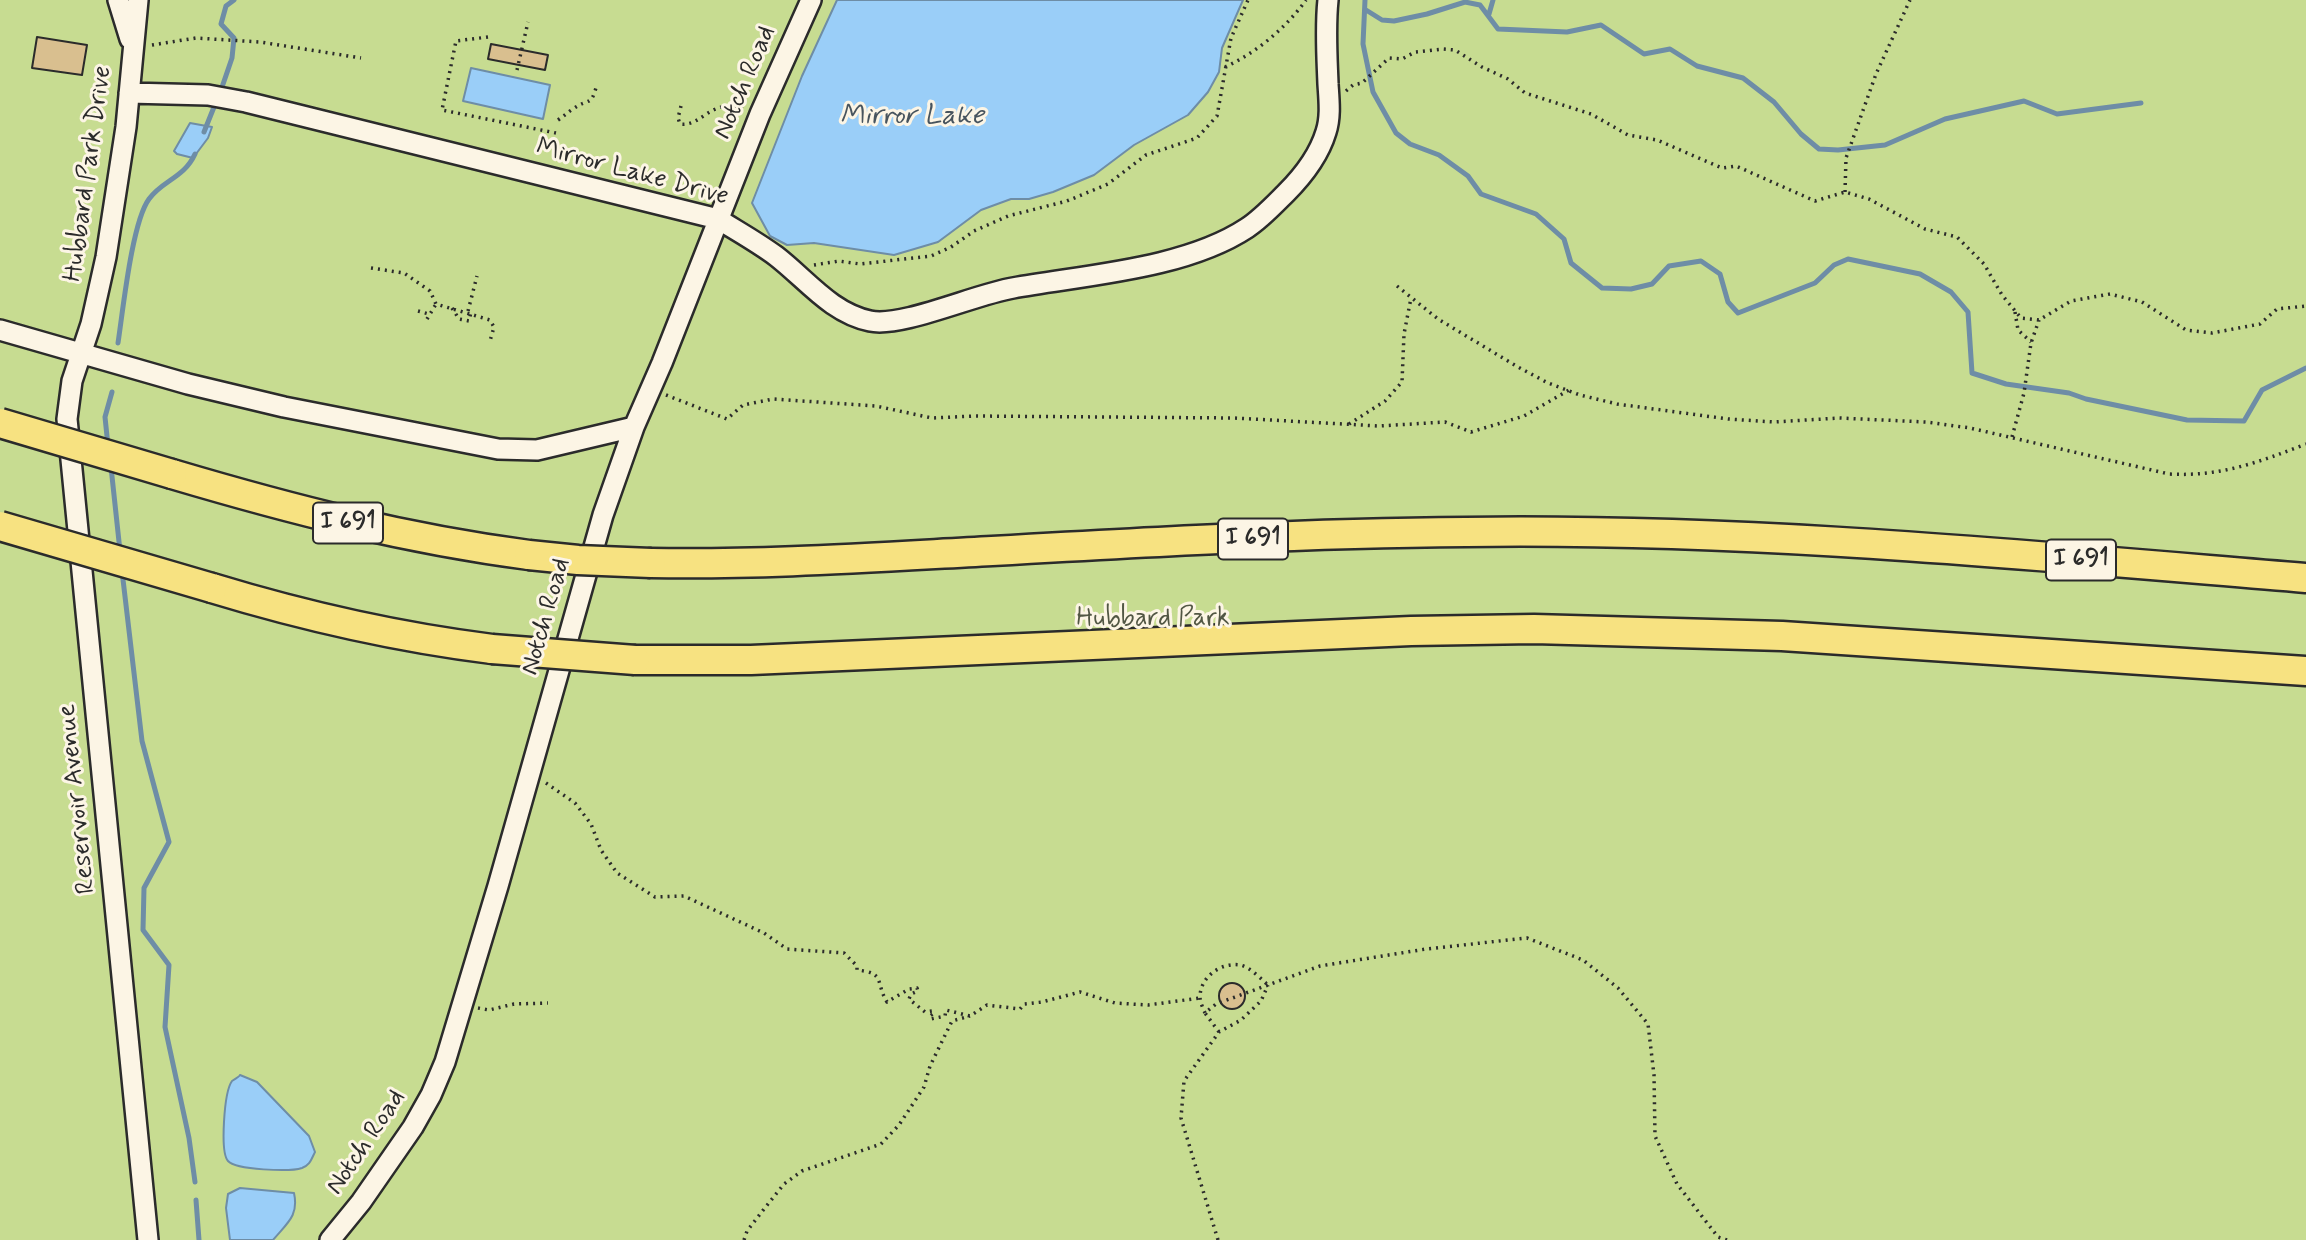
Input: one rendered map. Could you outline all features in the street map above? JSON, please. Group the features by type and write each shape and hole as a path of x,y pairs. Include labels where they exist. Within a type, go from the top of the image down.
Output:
{"highway":[{"name":"I 691","path":"0,423 338,521 454,544 529,555 650,563 802,560 1382,534 1595,531 1794,538 2306,578"},
{"path":"0,526 280,608 359,627 492,649 635,660 761,660 1384,632 1534,629 1782,636 2306,671"}],"street":[{"path":"118,0 133,48"},
{"name":"Hubbard Park Drive","path":"79,353 100,291 125,127 138,0"},
{"name":"Notch Road","path":"330,1240 361,1202 413,1127 445,1062 603,515 634,427 760,114 811,0"},
{"name":"Mirror Lake Drive","path":"129,93 208,95 246,102 718,219 751,238 849,316 873,322 896,321 992,292 1127,269 1189,254 1222,242 1248,228 1297,183 1318,152 1327,130 1328,0"},
{"path":"0,330 188,384 284,407 498,449 537,450 634,427"},
{"name":"Reservoir Avenue","path":"79,353 67,419 148,1240"}],"path":[{"path":"792,270 839,261 860,264 931,256 951,247 974,231 1008,216 1067,201 1108,184 1146,155 1197,138 1217,116 1231,38 1248,0"},
{"path":"1225,67 1247,58 1264,44 1306,0"},
{"path":"1845,192 1846,158 1876,74 1910,0"},
{"path":"517,70 528,22"},
{"path":"488,37 456,41 442,110 556,133"},
{"path":"133,48 197,38 260,42 361,58"},
{"path":"1362,83 1389,58 1402,59 1415,52 1443,48 1455,50 1508,79 1525,93 1591,114 1628,135 1657,140 1722,168 1737,166 1815,201 1845,192 1869,199 1925,229 1957,237 1984,264 2002,295 2021,318 2039,320 2071,301 2110,294 2142,302 2186,330 2212,333 2260,324 2277,309 2306,306"},
{"path":"558,120 575,107 589,102 597,84"},
{"path":"681,106 678,118 680,124 687,125 720,106 733,105 760,114"},
{"path":"371,268 404,273 430,291 436,304"},
{"path":"452,308 458,319 469,321 477,276"},
{"path":"1397,286 1438,319 1518,367 1548,383 1617,404 1728,419 1774,422 1883,419 1970,428 2169,474 2196,475 2250,465 2306,444"},
{"path":"1347,425 1385,401 1402,382 1404,334 1411,298"},
{"path":"436,304 491,320 494,327 490,341"},
{"path":"418,311 428,316 436,304"},
{"path":"2014,310 2018,330 2031,342"},
{"path":"2012,438 2024,393 2031,342 2039,320"},
{"path":"651,389 727,418 743,405 773,399 876,406 932,418 975,415 1062,415 1139,419 1234,418 1379,426 1445,422 1471,432 1524,416 1569,390"},
{"path":"531,770 575,803 591,824 601,850 617,873 655,897 684,896 764,933 787,949 844,953 857,966 857,970 873,972 880,978 880,990 887,1002 909,989 917,988 919,990 909,999 925,1012 934,1013 930,1016 931,1019 945,1016 946,1010 970,1016"},
{"path":"1205,1013 1216,1004 1320,967 1426,949 1527,938 1583,960 1618,988 1648,1024 1654,1075 1655,1136 1677,1184 1718,1237 1727,1240"},
{"path":"1219,1031 1205,1013 1200,998 1208,975 1222,967 1240,965 1268,985"},
{"path":"1218,1240 1181,1118 1184,1081 1219,1031 1241,1020 1261,1001 1268,985"},
{"path":"744,1240 747,1231 784,1184 802,1171 881,1144 899,1125 924,1087 930,1066 952,1021 970,1016 987,1005 1020,1009 1024,1004 1042,1003 1080,992 1115,1003 1148,1006 1200,998"},
{"path":"462,1006 489,1010 514,1004 548,1003"}],"green space":[{"name":"Hubbard Park","path":"0,0 2306,0 2306,1240 0,1240"}],"water":[{"name":"Mirror Lake","path":"837,0 1243,0 1222,48 1219,72 1208,92 1188,115 1134,145 1094,175 1053,192 1029,199 1011,199 981,210 938,242 894,255 814,243 787,245 770,236 752,203 802,76"},
{"path":"471,68 550,85 543,119 463,101"},
{"path":"190,123 212,127 208,138 193,158 174,151"},
{"path":"240,1075 257,1082 309,1136 315,1152 307,1165 296,1169 275,1170 241,1166 228,1161 224,1146 225,1109 229,1087"},
{"path":"240,1188 294,1193 293,1213 273,1240 230,1240 226,1208 228,1194"}],"building":[{"path":"37,37 87,45 82,75 32,68"},
{"path":"491,44 548,55 545,70 488,59"},
{"path":"1232,983 1242,986 1245,996 1242,1006 1232,1009 1222,1006 1219,996 1222,986"}],"waterway":[{"path":"220,93 232,58 234,38 221,24 226,6 234,0"},
{"path":"1365,0 1363,44 1373,92 1396,133 1410,144 1439,155 1468,176 1481,194 1536,214 1564,239 1571,263 1602,288 1631,289 1652,284 1669,266 1701,261 1720,274 1728,302 1738,313 1815,283 1834,265 1848,259 1920,274 1951,292 1968,312 1972,373 2006,384 2069,393 2187,420 2244,421 2262,390 2306,368"},
{"path":"1489,14 1493,0"},
{"path":"1366,10 1382,20 1394,21 1465,2 1480,5 1498,29 1567,32 1601,25 1644,54 1670,49 1697,66 1743,78 1774,102 1801,134 1819,149 1838,150 1885,145 1945,119 2024,101 2057,114 2141,103"},
{"path":"204,132 216,102"},
{"path":"118,343 129,267 143,210 149,199 179,174 195,154"},
{"path":"108,446 105,417 112,392"},
{"path":"111,467 120,551"},
{"path":"122,571 142,741 169,842 144,888 143,930 169,965 165,1027 189,1138 195,1182"},
{"path":"196,1200 199,1240"}]}
